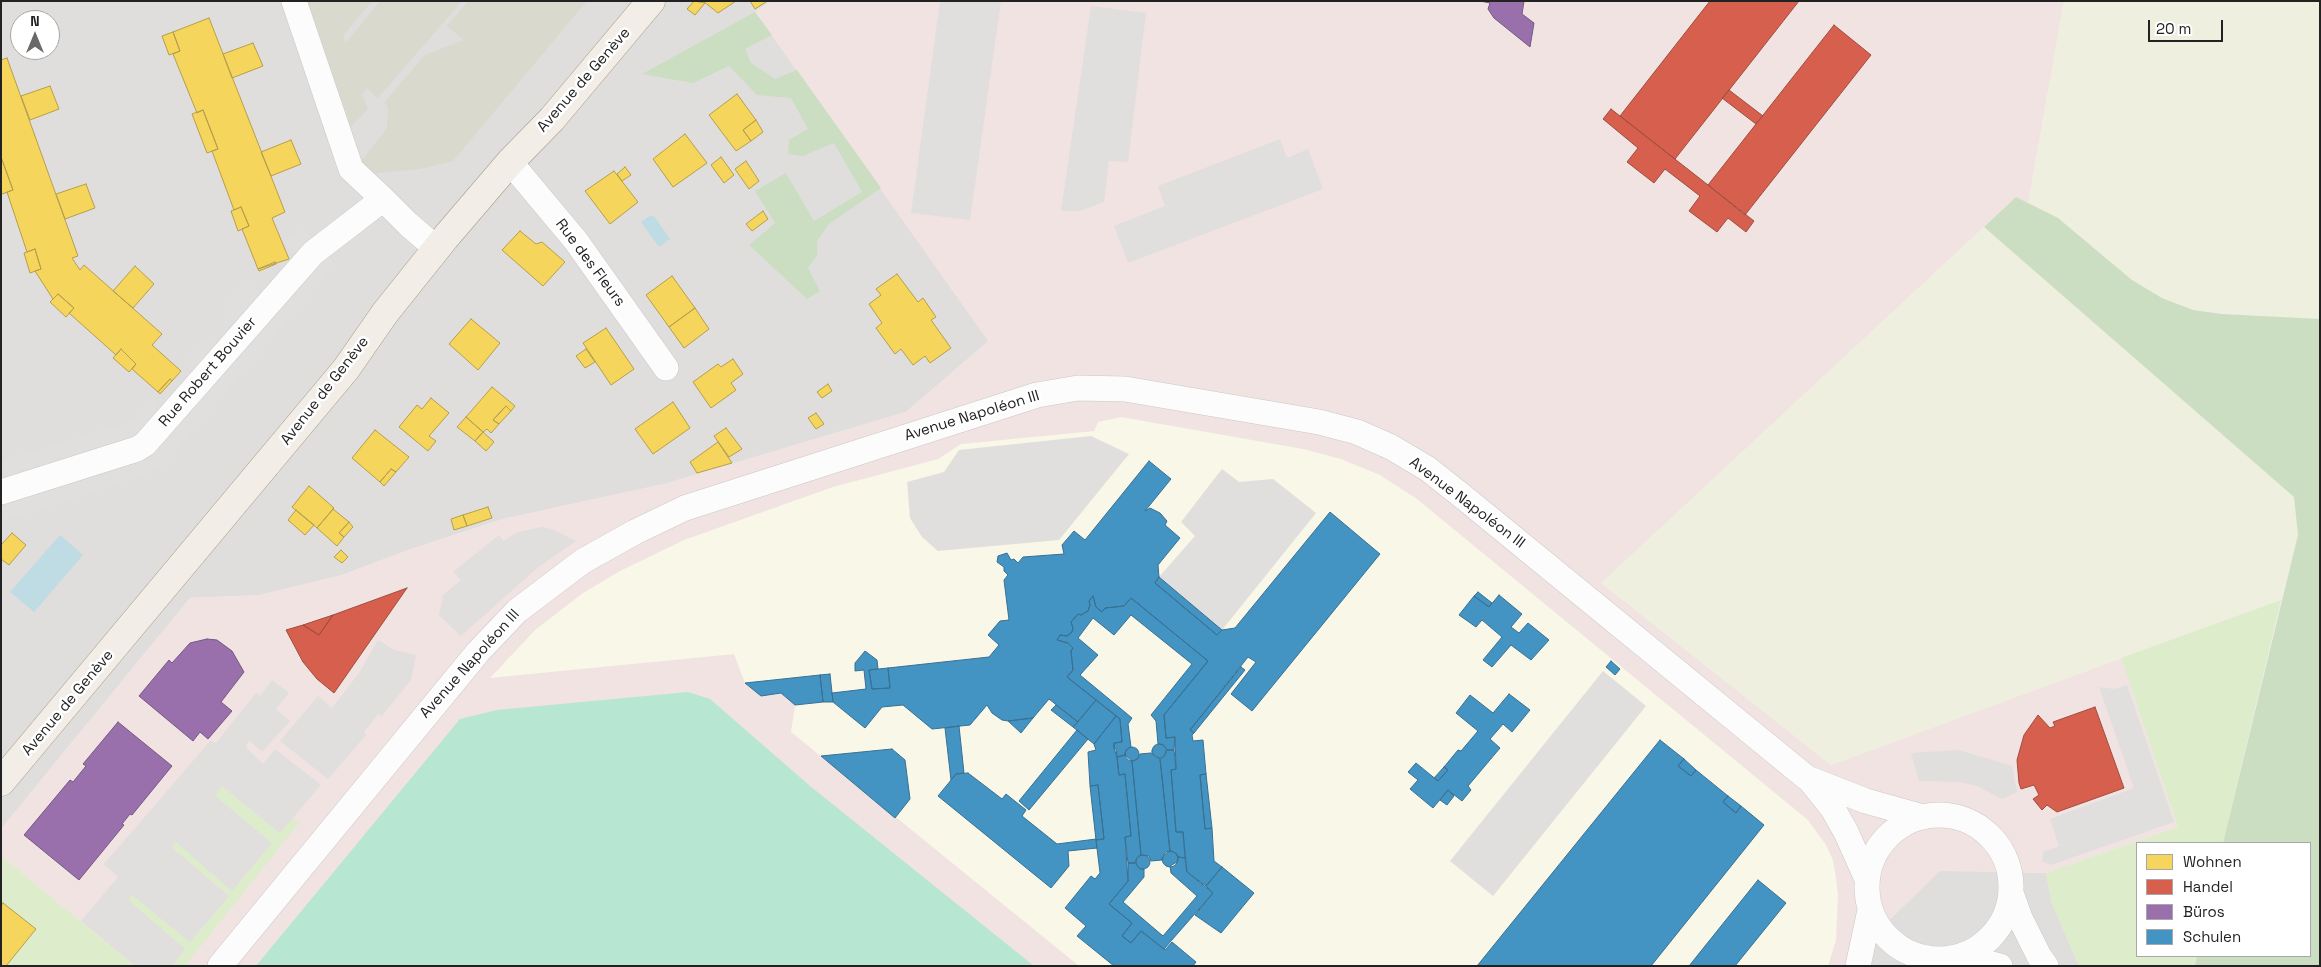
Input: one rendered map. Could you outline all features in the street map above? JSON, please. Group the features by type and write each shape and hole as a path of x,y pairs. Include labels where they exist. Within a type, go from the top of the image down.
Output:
{"main road":[{"name":"Avenue de Genève","path":"1,782 346,370 384,313 437,249 510,162 552,119 651,1"}],"street":[{"path":"294,1 351,168 408,224 437,249"},
{"name":"Rue des Fleurs","path":"510,162 576,241 666,368"},
{"name":"Rue Robert Bouvier","path":"1,492 137,449 145,444 313,253 383,198"},
{"name":"Avenue Napoléon III","path":"220,966 478,652 517,611 583,561 634,532 685,508 1037,395 1078,388 1125,389 1319,422 1357,432 1391,447 1428,470 1468,500 1807,778 1833,809 1846,832 1867,879"},
{"name":"Avenue Napoléon III","path":"1807,778 1866,801 1923,817"},
{"path":"1858,966 1870,910 1867,879 1873,858 1884,840 1902,826 1923,817 1947,816 1969,822 1988,835 2003,853 2007,864 2011,893 2020,918 2038,956 2046,966"},
{"path":"1870,910 1880,929 1887,937 1905,950 1921,957 1938,959 1962,956 1982,945 1997,930 2007,912 2011,893"},
{"path":"1962,956 2000,966"}],"shaded area":[{"path":"1,1 771,1 756,12 989,341 906,412 664,484 503,519 411,549 342,575 260,595 190,598 1,829"},
{"path":"307,1 372,1 343,36 346,43 380,1 462,1 378,98 367,88 362,94 368,109 351,127"},
{"path":"468,1 587,1 453,161 420,169 368,174 359,164 387,128 388,107 384,103 425,55 464,40 447,26"},
{"path":"771,1 2064,1 2028,204 2016,197 1602,583 1831,765 2121,658 2178,827 2046,873 1940,871 1842,966 135,966 1,856 1,829 190,598 260,595 342,575 411,549 503,519 664,484 906,412 988,341 755,12"},
{"path":"940,1 1001,1 970,220 911,213"},
{"path":"1091,6 1146,13 1128,162 1109,161 1104,202 1080,211 1061,211"},
{"path":"1280,139 1287,158 1308,149 1323,189 1128,263 1114,226 1165,206 1158,186"},
{"path":"302,228 336,264 163,466 152,472 1,522 1,481 5,480 1,461 130,422 150,399 162,409 194,373 181,360 204,336 216,347 237,323 221,309 247,280 262,293 296,256 286,239"},
{"path":"1121,417 1303,449 1341,459 1380,475 1417,499 1808,820 1826,845 1833,860 1836,878 1838,895 1836,940 1828,966 1079,966 791,732 795,705 781,693 761,696 745,683 734,654 490,678 535,630 583,593 620,571 684,540 833,487 938,459 961,444 1094,431 1098,422"},
{"path":"1091,436 1129,454 1059,540 938,551 922,537 910,518 907,482 944,472 959,450"},
{"path":"1222,469 1239,482 1273,479 1316,513 1222,630 1159,577 1195,536 1181,522"},
{"path":"542,527 552,529 576,541 537,568 461,636 439,615 443,595 461,580 453,572 499,535 503,541 518,532"},
{"path":"378,640 394,650 416,655 411,680 382,716 378,714 364,732 366,735 328,779 280,741 318,696 332,708 359,673"},
{"path":"1603,671 1646,706 1493,896 1450,861"},
{"path":"272,680 289,693 276,709 290,721 262,752 249,740 246,747 263,764 275,749 321,785 280,833 222,786 215,796 272,843 232,891 176,842 172,848 229,896 190,942 132,895 128,900 185,949 172,966 135,966 81,921 118,877 104,864 211,740 216,743 256,693 260,696"},
{"path":"2127,685 2174,822 2051,865 2042,861 2043,852 2059,846 2050,819 2134,788 2099,687 2115,689"},
{"path":"1959,750 2012,766 2017,792 2002,799 1977,786 1959,782 1919,781 1911,753"},
{"path":"1940,870 2046,873 2052,903 2079,966 1842,966"}],"green space":[{"path":"2064,1 2320,1 2320,318 2267,318 2193,310 2162,298 2132,280 2058,218 2028,204"},
{"path":"755,12 772,35 745,49 751,63 775,79 797,70 881,188 829,224 817,241 817,256 808,268 820,291 807,299 749,245 775,223 755,191 786,173 814,221 862,192 834,143 803,156 788,154 789,140 808,129 791,98 757,95 729,66 693,83 642,74"},
{"path":"2016,197 2058,218 2132,280 2162,298 2193,310 2222,314 2320,319 2320,966 2195,966 2197,957 2311,957 2311,842 2223,842 2298,535 2294,497 1984,227"},
{"path":"1984,227 2294,497 2298,535 2281,600 1831,765 1601,583"},
{"path":"2281,600 2223,842 2136,842 2136,957 2197,957 2195,966 2079,966 2052,903 2046,873 2178,827 2121,658"},
{"path":"688,692 710,699 810,786 1034,966 256,966 460,719 497,710"},
{"path":"222,786 280,833 293,818 299,823 185,966 178,966 174,963 185,949 128,900 132,895 190,942 229,895 171,848"},
{"path":"1,856 135,966 1,966"}],"water":[{"path":"650,216 654,216 670,239 659,247 641,222"},
{"path":"60,535 83,555 34,612 10,592"}],"building: Wohnen":[{"path":"694,1 705,3 695,15 687,9"},
{"path":"703,1 736,1 718,13"},
{"path":"750,1 766,1 766,2 755,9"},
{"path":"209,18 285,212 272,218 289,259 258,269 242,229 249,226 241,207 234,210 212,151 218,149 203,110 197,113 173,54 180,51 173,32"},
{"path":"173,32 180,51 169,55 162,36"},
{"path":"253,43 263,66 232,78 223,54"},
{"path":"7,58 78,256 72,258 80,270 84,265 162,334 152,345 181,371 172,381 170,379 158,392 132,369 136,364 121,349 116,355 69,313 74,308 58,294 53,299 35,271 41,269 35,249 27,252 7,192 13,190 1,157 1,60"},
{"path":"50,86 59,109 30,120 21,96"},
{"path":"737,94 756,120 743,130 751,141 736,151 709,115"},
{"path":"203,110 218,149 207,153 192,114"},
{"path":"756,120 763,132 751,141 743,130"},
{"path":"685,134 707,163 673,187 653,159"},
{"path":"291,140 301,164 271,176 261,152"},
{"path":"1,157 13,190 2,194 1,193"},
{"path":"721,157 734,175 724,183 711,165"},
{"path":"746,161 759,181 749,189 735,169"},
{"path":"625,167 631,175 622,181 617,174"},
{"path":"614,171 638,202 610,224 585,191"},
{"path":"86,184 95,208 65,219 56,194"},
{"path":"241,207 249,226 238,231 231,211"},
{"path":"763,211 768,219 752,231 746,224"},
{"path":"520,231 536,244 542,242 565,262 543,286 502,250"},
{"path":"35,249 41,269 30,273 24,253"},
{"path":"275,262 276,264 259,271 258,269"},
{"path":"135,266 154,284 133,308 113,291"},
{"path":"897,274 918,302 923,298 936,317 931,320 951,348 930,363 925,356 913,365 901,349 895,354 876,328 882,323 869,304 881,295 876,289"},
{"path":"672,276 695,308 669,327 646,295"},
{"path":"58,294 74,308 66,317 50,302"},
{"path":"695,308 709,329 684,348 669,327"},
{"path":"471,319 500,343 478,370 449,344"},
{"path":"606,328 634,369 611,385 583,343"},
{"path":"121,349 136,364 129,372 113,358"},
{"path":"586,349 595,362 585,368 576,356"},
{"path":"733,359 743,374 731,383 736,390 711,408 693,382 718,364 721,367"},
{"path":"170,379 172,381 160,394 158,392"},
{"path":"828,384 832,391 822,398 817,392"},
{"path":"492,387 515,406 511,411 506,406 493,420 499,424 491,433 487,429 483,432 466,417"},
{"path":"431,398 449,413 429,436 436,441 428,451 399,427 417,405 422,409"},
{"path":"673,402 690,428 653,454 635,429"},
{"path":"506,406 511,411 499,424 493,420"},
{"path":"816,413 824,424 816,429 808,418"},
{"path":"466,417 483,432 475,441 457,427"},
{"path":"726,428 742,449 729,457 714,436"},
{"path":"375,430 409,457 396,472 391,469 380,482 352,458"},
{"path":"483,432 494,442 486,451 475,441"},
{"path":"718,442 732,463 697,473 690,462"},
{"path":"391,469 396,472 384,486 380,482"},
{"path":"309,486 334,508 317,528 292,507"},
{"path":"488,507 492,518 467,526 463,515"},
{"path":"333,509 349,522 339,533 344,537 337,546 317,528"},
{"path":"296,510 314,525 305,535 288,520"},
{"path":"463,515 467,526 454,530 451,519"},
{"path":"349,522 353,527 344,537 339,533"},
{"path":"12,533 26,545 9,565 1,559 1,545"},
{"path":"341,550 348,557 342,563 334,557"},
{"path":"3,903 36,929 6,966 1,966 1,906"}],"building: Handel":[{"path":"1710,1 1799,1 1675,159 1620,116"},
{"path":"1834,25 1871,55 1745,215 1708,185"},
{"path":"1729,90 1763,116 1756,124 1722,98"},
{"path":"1611,109 1754,221 1746,232 1728,218 1717,232 1689,211 1700,196 1665,169 1654,183 1627,162 1638,148 1603,119"},
{"path":"407,588 334,693 317,679 303,662 286,630 303,625 319,635 333,615"},
{"path":"333,615 319,635 303,625"},
{"path":"2095,707 2124,788 2057,812 2047,805 2042,810 2033,799 2039,795 2034,785 2021,789 2019,783 2017,760 2024,735 2038,715 2050,728 2055,726 2053,722"}],"building: Büros":[{"path":"1480,1 1524,1 1522,14 1534,23 1530,47 1494,18 1488,9 1490,3"},
{"path":"207,639 217,640 232,651 244,672 221,702 232,711 208,739 200,732 193,741 139,696 169,660 172,663 190,643"},
{"path":"118,722 172,766 132,815 130,814 122,824 124,825 79,880 24,835 70,780 73,782 86,766 83,764"}],"building: Schulen":[{"path":"1149,461 1171,479 1145,511 1150,508 1160,513 1167,521 1165,525 1180,538 1158,565 1159,577 1155,583 1217,635 1222,630 1235,628 1330,512 1380,554 1252,711 1231,694 1256,662 1248,657 1190,730 1194,733 1192,735 1193,741 1203,740 1206,774 1200,775 1205,829 1212,828 1214,861 1222,867 1206,886 1187,872 1183,832 1176,832 1171,770 1176,769 1175,737 1166,738 1164,715 1208,661 1131,598 1124,606 1105,608 1102,612 1096,607 1093,596 1089,601 1088,611 1081,615 1078,614 1071,622 1072,632 1067,636 1060,635 1057,640 1068,643 1073,648 1071,651 1073,670 1067,677 1096,700 1078,722 1049,699 1033,718 1002,720 992,713 987,705 970,725 932,729 903,705 882,707 865,728 833,702 832,693 866,689 864,670 855,671 855,663 865,651 877,660 878,669 869,670 872,689 890,688 888,668 989,657 999,645 988,635 1000,621 1009,620 1004,580 1008,575 1004,571 1004,567 997,562 998,556 1007,553 1011,560 1014,559 1018,563 1023,557 1064,554 1062,545 1074,531 1085,540"},
{"path":"1159,577 1222,630 1217,635 1155,583"},
{"path":"1478,592 1492,603 1489,607 1474,596"},
{"path":"1499,595 1522,614 1511,627 1519,633 1528,623 1549,640 1531,660 1511,645 1492,667 1483,660 1502,637 1482,620 1476,627 1459,615 1474,596 1489,607"},
{"path":"1093,596 1096,607 1102,612 1105,608 1124,606 1131,598 1208,661 1164,715 1166,738 1175,737 1174,750 1167,750 1164,745 1158,744 1156,721 1151,715 1192,664 1131,615 1114,635 1093,618 1078,638 1098,655 1080,675 1132,718 1128,724 1131,747 1126,750 1125,755 1117,757 1114,748 1114,743 1122,742 1120,719 1067,677 1073,670 1071,651 1073,648 1068,643 1057,640 1060,635 1067,636 1072,632 1071,622 1078,614 1081,615 1088,611 1089,601"},
{"path":"1611,661 1620,669 1615,675 1606,667"},
{"path":"1241,667 1245,670 1194,733 1190,730"},
{"path":"888,668 890,688 872,689 869,670"},
{"path":"830,674 833,702 823,702 820,675"},
{"path":"820,675 823,702 795,705 781,693 761,696 745,683"},
{"path":"1509,694 1530,710 1512,732 1503,724 1490,739 1500,748 1468,786 1471,790 1462,801 1448,790 1433,808 1410,789 1418,780 1408,772 1416,763 1438,781 1448,770 1444,767 1478,731 1456,713 1470,695 1493,713"},
{"path":"1096,700 1116,716 1094,744 1073,727"},
{"path":"1056,705 1078,722 1073,727 1051,710"},
{"path":"1116,716 1120,719 1122,742 1114,743 1114,748 1116,749 1119,775 1125,774 1131,836 1125,837 1128,881 1109,904 1132,923 1122,936 1131,943 1141,931 1165,950 1172,942 1196,962 1193,966 1114,966 1077,936 1086,926 1065,908 1091,876 1095,879 1100,873 1096,840 1104,839 1098,785 1090,786 1088,752 1096,750 1094,744"},
{"path":"1033,718 1021,733 1008,721"},
{"path":"959,726 964,773 956,774 951,780 945,728"},
{"path":"1077,730 1088,739 1029,810 1019,801"},
{"path":"1660,740 1684,759 1678,766 1691,776 1696,770 1728,796 1723,802 1736,813 1741,806 1764,825 1651,966 1477,966"},
{"path":"1156,744 1162,744 1166,751 1162,758 1156,758 1152,754 1152,748"},
{"path":"1129,747 1135,747 1139,754 1135,761 1129,761 1125,757 1125,751"},
{"path":"892,749 905,760 910,799 895,818 821,756"},
{"path":"1167,750 1174,750 1176,769 1171,770 1176,832 1183,832 1185,858 1178,857 1176,853 1170,851 1160,759 1164,757"},
{"path":"1151,753 1160,759 1170,851 1164,855 1162,860 1151,861 1149,856 1141,855 1132,761 1138,759 1140,754"},
{"path":"1125,755 1132,761 1141,855 1137,857 1135,863 1128,863 1125,837 1131,836 1125,774 1119,775 1117,757"},
{"path":"1684,759 1696,770 1691,776 1678,766"},
{"path":"1444,767 1448,770 1438,781 1434,778"},
{"path":"968,773 1002,799 1006,794 1026,810 1022,816 1057,844 1096,839 1097,848 1068,851 1069,866 1051,888 938,796 956,774"},
{"path":"1206,774 1212,828 1205,829 1200,775"},
{"path":"1098,785 1104,839 1096,840 1090,786"},
{"path":"1448,790 1454,796 1447,805 1440,800"},
{"path":"1728,796 1741,806 1736,813 1723,802"},
{"path":"1170,851 1178,859 1170,867 1162,859"},
{"path":"1140,855 1146,855 1150,862 1146,869 1140,869 1136,865 1136,859"},
{"path":"1178,857 1185,858 1187,872 1213,893 1164,949 1141,931 1131,943 1122,936 1132,923 1109,904 1128,881 1128,863 1135,863 1140,869 1144,869 1144,877 1123,902 1163,936 1197,896 1171,873 1170,866 1177,862"},
{"path":"1222,867 1254,893 1221,933 1195,915 1213,893 1206,886"},
{"path":"1758,880 1786,903 1735,966 1689,966"}]}
